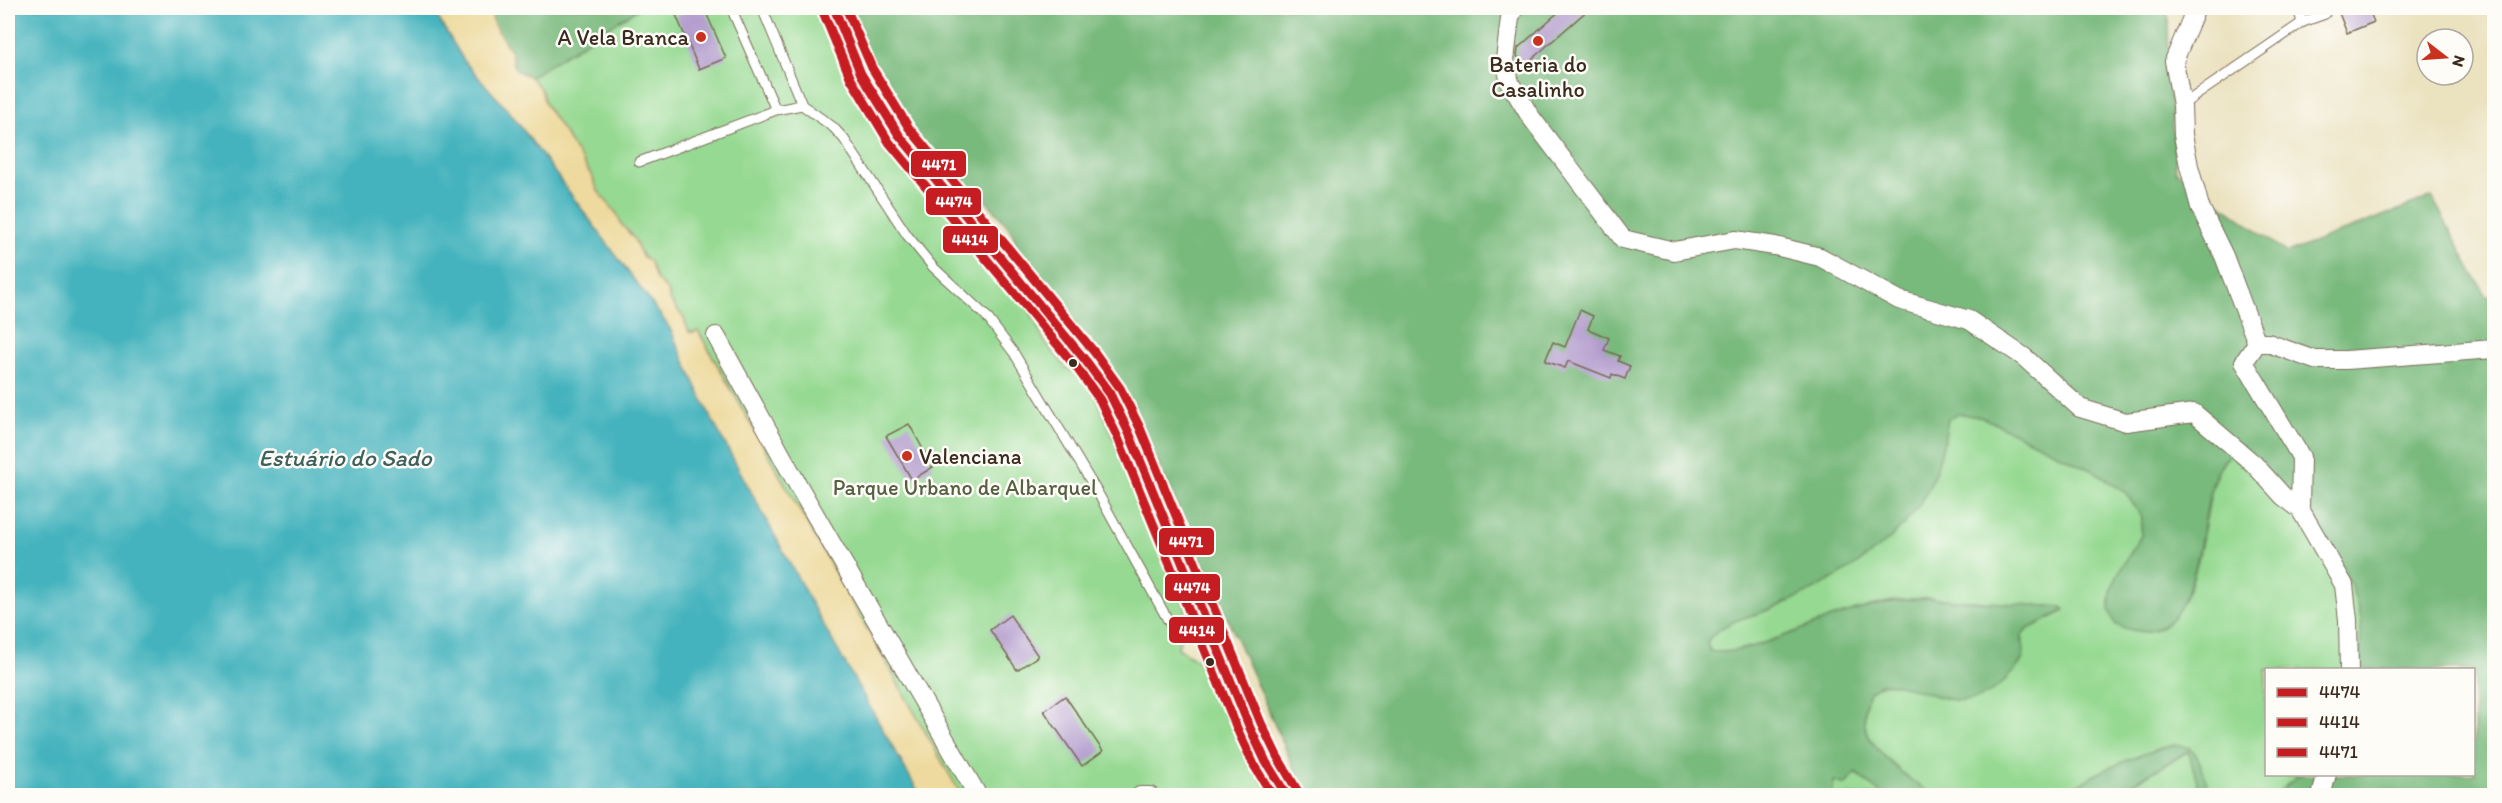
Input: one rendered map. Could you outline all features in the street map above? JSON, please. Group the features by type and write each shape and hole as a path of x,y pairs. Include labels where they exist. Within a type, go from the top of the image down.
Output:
{"main road":[{"path":"834,8 856,64 899,135 1067,337 1110,394 1122,416 1250,728 1266,762 1287,795"}],"street":[{"path":"1514,8 1510,18 1505,60 1510,83 1530,116 1623,239 1674,251 1735,240 1775,246 1820,257 1899,300 1969,320 2024,357 2080,408 2126,422 2194,413 2254,464 2283,496 2300,509 2344,585 2348,620 2349,668"},
{"path":"2196,8 2174,61 2182,105 2183,135 2200,207 2224,256 2257,343"},
{"path":"716,336 799,487 978,795"},
{"path":"2257,343 2244,362 2301,457 2300,509"},
{"path":"2257,343 2268,343 2315,360 2346,360 2494,349"},
{"path":"2321,795 2326,776"},
{"path":"1140,795 1150,795"}],"lane":[{"path":"731,8 776,110"},
{"path":"762,8 802,105 838,133 907,235 933,267 986,316 1009,345 1099,495 1169,622 1175,629 1190,637 1212,636"},
{"path":"2298,8 2302,23"},
{"path":"2182,105 2302,23 2325,14"},
{"path":"639,162 776,110 802,105"}],"green space":[{"path":"490,8 639,8 530,77 517,71 513,65 511,52 494,25"},
{"name":"Parque Urbano de Albarquel","path":"639,8 825,8 1029,309 1043,339 1066,368 1085,378 1095,394 1186,609 1178,648 1207,667 1245,751 1270,795 961,795 699,332 689,332 683,317 670,300 669,293 656,279 650,262 642,257 631,234 621,225 617,214 598,191 592,176 545,104 541,89 530,77"},
{"path":"848,8 2168,8 2169,86 2176,171 2287,253 2432,197 2486,297 2494,295 2494,795 2275,795 2298,776 2475,776 2475,668 2360,668 2361,618 2351,585 2329,545 2230,454 2218,469 2211,490 2192,579 2181,605 2166,624 2144,631 2115,624 2109,610 2111,590 2141,536 2142,517 2125,492 2093,471 1984,418 1958,413 1948,419 1940,459 1924,497 1895,533 1877,549 1835,578 1792,600 1719,629 1707,642 1710,651 1737,650 1857,610 1913,599 2062,607 2065,610 2028,629 2022,635 2023,658 2020,664 1990,692 1976,699 1962,701 1949,699 1887,683 1880,684 1869,693 1864,718 1865,726 1875,745 1893,765 1933,795 1883,795 1856,773 1845,785 1834,781 1832,796 1306,795 1141,424 1115,377 1086,337 1028,274 1033,269 1021,256 1011,230 985,199 960,191 874,78"},
{"path":"1958,413 1984,418 2093,471 2125,492 2142,517 2141,536 2119,572 2144,632 2161,628 2175,615 2191,585 2211,493 2219,468 2230,454 2311,522 2351,585 2361,618 2362,663 2360,668 2265,668 2265,776 2298,776 2275,795 2211,795 2205,784 2198,758 2190,748 2175,745 2157,749 2098,774 2062,795 1933,796 1896,767 1872,741 1866,729 1865,714 1868,697 1876,687 1889,683 1964,701 2024,651 2022,635 2028,629 2065,611 2062,607 1925,598 1897,600 1854,611 1765,643 1725,652 1710,652 1707,642 1719,629 1792,600 1835,578 1877,549 1895,533 1911,516 1933,478 1945,439 1948,418"},
{"path":"2175,745 2187,747 2197,757 2211,795 2201,795 2188,751 2112,795 2062,795 2116,765"},
{"path":"2189,751 2201,795 2112,796"},
{"path":"1855,773 1883,795 1832,796 1834,781 1843,784"}],"sand":[{"path":"432,8 490,8 494,25 511,52 513,65 517,71 530,77 541,89 545,104 592,176 598,191 633,237 642,256 650,262 656,279 668,291 670,300 683,317 689,332 698,331 961,795 920,795 821,621 711,418 669,327 512,115 464,61"}],"water":[{"name":"Estuário do Sado","path":"8,8 432,8 464,61 512,115 669,327 711,418 821,621 920,795 8,795"}],"building":[{"name":"A Vela Branca","path":"695,8 704,8 726,58 699,69 676,15"},
{"name":"Bateria do Casalinho","path":"1563,8 1590,8 1525,65 1517,56 1518,48"},
{"path":"2337,8 2368,8 2374,22 2347,33"},
{"path":"1580,310 1593,316 1588,329 1609,338 1604,350 1620,356 1618,361 1630,366 1625,379 1612,374 1611,378 1568,361 1565,368 1545,361 1553,342 1565,347"},
{"path":"909,424 933,467 912,480 886,436"},
{"path":"1010,615 1038,656 1017,670 990,630"},
{"path":"1065,696 1103,751 1082,766 1044,711"}],"transit line":[{"name":"4474","path":"834,8 861,74 899,135 1086,361 1110,394 1129,433 1250,728 1266,762 1287,796"},
{"name":"4471","path":"846,8 872,68 909,128 1095,353 1120,388 1140,428 1261,723 1297,790"},
{"name":"4414","path":"823,12 851,79 889,142 1077,368 1100,400 1118,438 1239,733 1255,767 1273,796"}],"place":[{"name":"A Vela Branca","path":"701,37"},
{"name":"Bateria do Casalinho","path":"1538,41"},
{"name":"Valenciana","path":"907,456"}]}
